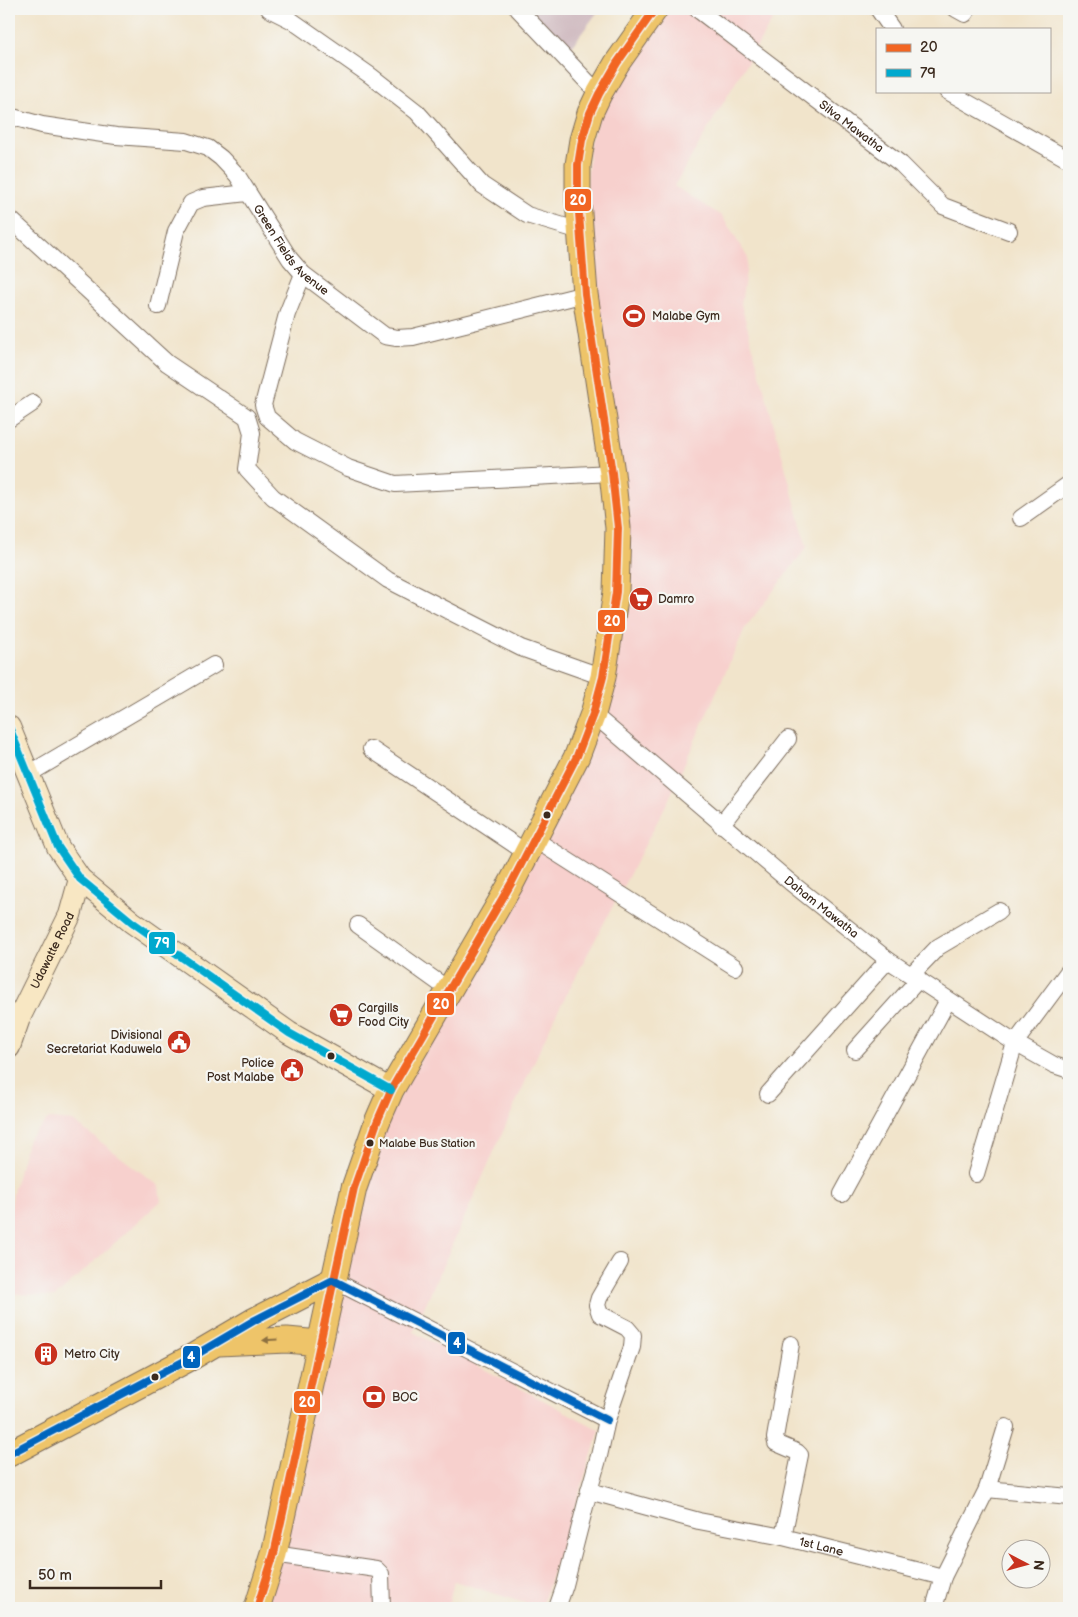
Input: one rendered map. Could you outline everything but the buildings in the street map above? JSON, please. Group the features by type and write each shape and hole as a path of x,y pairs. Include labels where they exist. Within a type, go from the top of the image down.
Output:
{"main road":[{"path":"257,1608 274,1554 354,1188 377,1122 391,1090 530,846 577,756 593,714 603,677 616,592 618,528 612,473 585,294 580,231 578,165 590,113 599,94 655,9"},
{"path":"9,1454 216,1344 255,1320 333,1280"},
{"path":"216,1344 287,1340 319,1343"}],"street":[{"path":"269,9 291,20 371,76 417,112 482,185 527,215 580,231"},
{"path":"518,9 599,94"},
{"name":"Silva Mawatha","path":"697,9 901,164 943,206 1009,231"},
{"path":"878,9 891,28"},
{"path":"956,9 965,14 968,9"},
{"path":"950,92 1069,160"},
{"name":"Green Fields Avenue","path":"9,116 42,125 116,136 160,138 194,143 208,148 221,158 237,175 290,259 303,274 385,336 397,338 413,337 585,294"},
{"path":"158,306 176,231 191,203 203,198 247,192"},
{"path":"9,218 167,363 247,418 252,433 247,469 273,497 388,580 521,648 603,677"},
{"path":"303,274 287,314 263,405 267,417 295,440 348,468 395,484 612,473"},
{"path":"9,418 33,403"},
{"path":"1022,518 1069,484"},
{"path":"27,775 214,665"},
{"name":"Daham Mawatha","path":"593,714 721,825 888,960 1015,1043 1054,1065 1069,1070"},
{"path":"9,727 58,847 80,879 132,922 289,1033 391,1090"},
{"path":"721,825 788,739"},
{"path":"371,749 530,846 735,967"},
{"name":"Udawatte Road","path":"9,1047 19,1018 70,915 80,879"},
{"path":"855,1050 916,977 938,947 999,911"},
{"path":"358,925 449,990"},
{"path":"768,1094 888,960"},
{"path":"976,1174 1015,1043 1067,973 1069,973"},
{"path":"842,1194 948,1000"},
{"path":"557,1608 565,1585 607,1420 632,1347 633,1335 627,1328 600,1314 597,1305 620,1262"},
{"path":"333,1280 607,1420"},
{"path":"783,1537 800,1455 776,1443 775,1438 791,1344"},
{"path":"934,1608 943,1577 987,1489 1006,1427"},
{"path":"987,1489 1069,1497"},
{"name":"1st Lane","path":"589,1491 699,1520 783,1537 943,1577"},
{"path":"274,1554 376,1569 381,1574 382,1608"}],"shaded area":[{"path":"529,9 600,9 568,51"},
{"path":"666,9 779,9 674,186 722,216 748,258 741,304 807,547 745,628 668,801 553,1020 413,1332 600,1430 541,1608 454,1581 448,1608 265,1608 361,1190 384,1125 584,760 624,593 586,199 590,142 606,97"},
{"path":"49,1119 73,1121 159,1186 161,1201 55,1297 9,1293 9,1220 14,1188 28,1139"}],"transit line":[{"name":"20","path":"257,1608 274,1554 354,1188 377,1122 391,1090 512,882 577,756 593,714 603,677 616,592 618,528 612,473 585,294 578,200 578,165 582,140 590,113 599,94 617,63 655,9"},
{"name":"79","path":"9,727 58,847 80,879 132,922 289,1033 391,1090"},
{"name":"4","path":"9,1454 192,1357 255,1320 333,1280 607,1420"}],"place":[{"name":"Malabe Gym","path":"634,316"},
{"name":"Damro","path":"641,599"},
{"name":"Cargills Food City","path":"341,1015"},
{"name":"Divisional Secretariat Kaduwela","path":"179,1042"},
{"name":"Police Post Malabe","path":"292,1070"},
{"name":"Malabe Bus Station","path":"370,1143"},
{"name":"Metro City","path":"46,1354"},
{"name":"BOC","path":"374,1397"}]}
